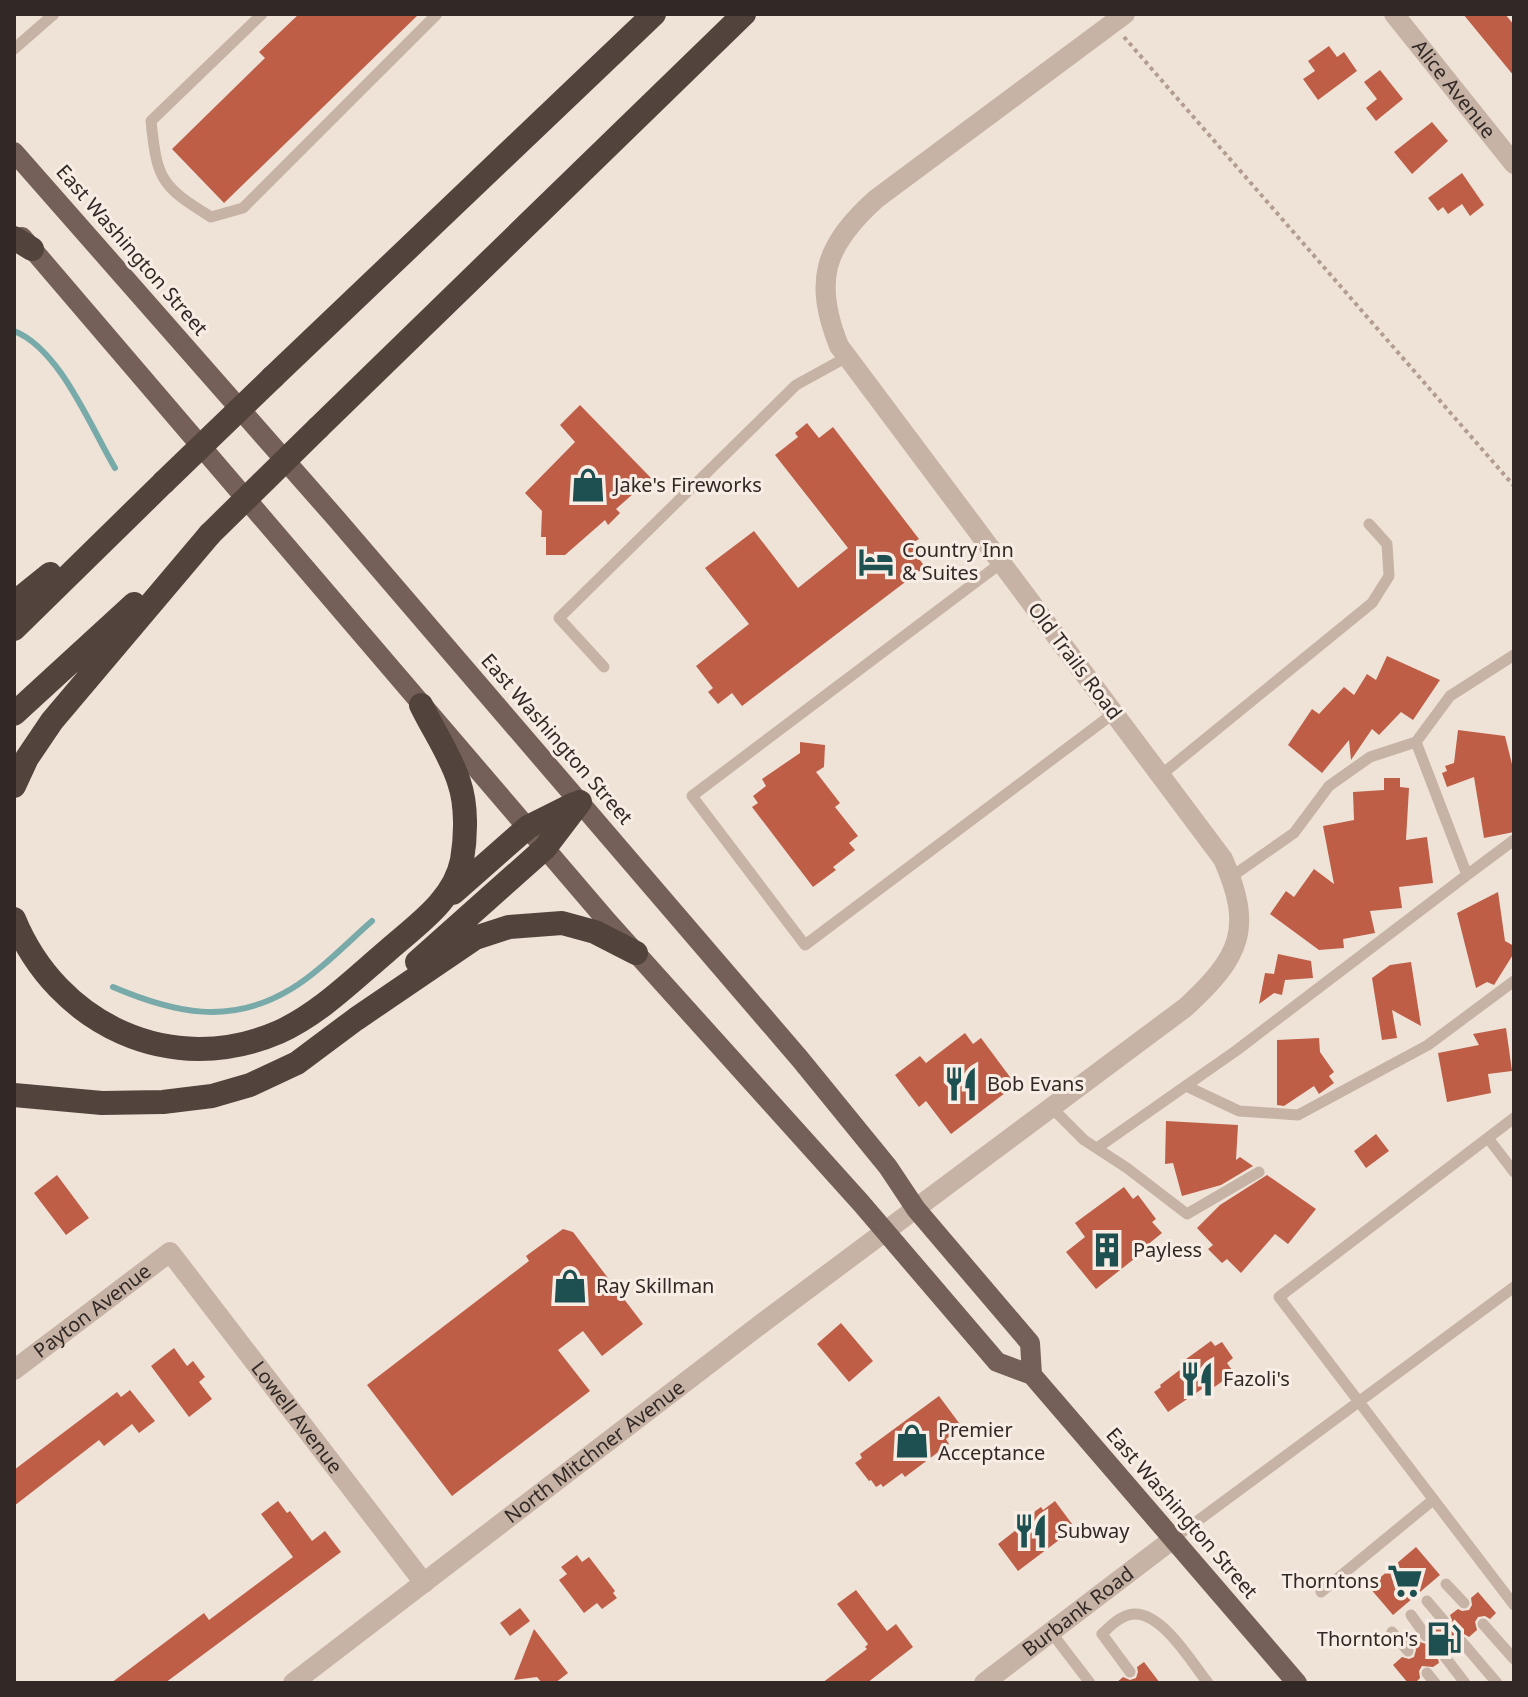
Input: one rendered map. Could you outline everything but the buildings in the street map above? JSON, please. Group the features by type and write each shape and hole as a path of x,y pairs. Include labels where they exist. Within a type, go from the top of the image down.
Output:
{"highway":[{"path":"14,629 654,14"},
{"path":"14,714 210,534 744,14"},
{"path":"14,603 164,482"},
{"path":"14,786 27,758 47,728 210,534"},
{"path":"421,705 459,782 464,817 458,875 439,905"},
{"path":"14,919 28,949 50,979 72,1002 99,1022 127,1035 190,1048 216,1048 260,1039 301,1020 348,984 528,827 580,802"},
{"path":"356,1019 545,848 580,802"},
{"path":"14,1095 139,1103 186,1100 232,1091 297,1063 475,938 509,927 562,923 595,932 636,953"}],"main road":[{"name":"East Washington Street","path":"14,152 334,516 807,1067 888,1167 901,1221 997,1362 1032,1375 1297,1683"},
{"name":"East Washington Street","path":"14,228 23,244 636,953 901,1221 1030,1343 1032,1375"}],"street":[{"name":"Alice Avenue","path":"1394,14 1514,164"},
{"name":"Old Trails Road","path":"901,1221 1186,1007 1222,971 1233,950 1239,927 1237,891 1223,859 847,357 827,317 825,285 829,263 835,248 857,216 1119,19"},
{"name":"North Mitchner Avenue","path":"293,1683 765,1321 901,1221"},
{"name":"Lowell Avenue","path":"170,1252 424,1583"},
{"name":"Payton Avenue","path":"14,1370 170,1252"},
{"name":"Burbank Road","path":"984,1683 1173,1539"}],"lane":[{"path":"14,49 54,14"},
{"path":"262,14 151,121 155,163 161,174 175,194 211,217 243,208 437,14"},
{"path":"604,667 559,618 796,385 847,357"},
{"path":"1161,775 1372,603 1389,576 1387,544 1369,524"},
{"path":"1001,563 692,796 805,945 1114,713"},
{"path":"1231,877 1294,833 1329,786 1370,757 1416,742 1450,696 1514,655"},
{"path":"1416,742 1467,875"},
{"path":"1097,1148 1186,1086 1514,840"},
{"path":"1186,1086 1239,1111 1298,1115 1428,1045 1514,981"},
{"path":"1052,1108 1084,1140 1187,1214 1259,1172"},
{"path":"1514,1118 1279,1297 1514,1605"},
{"path":"1488,1138 1514,1172"},
{"path":"1173,1539 1514,1287"},
{"path":"1321,1592 1433,1500"},
{"path":"1446,1584 1464,1603"},
{"path":"1427,1601 1444,1621"},
{"path":"1130,1672 1102,1634 1115,1622 1134,1614 1153,1619 1170,1633 1208,1683"},
{"path":"1411,1615 1426,1636"},
{"path":"1483,1624 1514,1659"},
{"path":"1051,1632 1090,1683"},
{"path":"1392,1632 1408,1651"},
{"path":"1462,1642 1497,1683"},
{"path":"1445,1657 1465,1683"},
{"path":"1427,1673 1435,1683"}],"path":[{"path":"1119,19 1514,486"}],"waterway":[{"path":"14,331 31,340 60,371 115,468"},
{"path":"113,987 180,1009 202,1012 246,1008 268,1001 301,983 372,921"}],"place":[{"name":"Jake's Fireworks","path":"588,485"},
{"name":"Country Inn & Suites","path":"876,562"},
{"name":"Bob Evans","path":"961,1084"},
{"name":"Payless","path":"1107,1250"},
{"name":"Ray Skillman","path":"570,1286"},
{"name":"Fazoli's","path":"1197,1379"},
{"name":"Premier Acceptance","path":"912,1441"},
{"name":"Subway","path":"1031,1531"},
{"name":"Thorntons","path":"1405,1581"},
{"name":"Thornton's","path":"1444,1639"}]}
